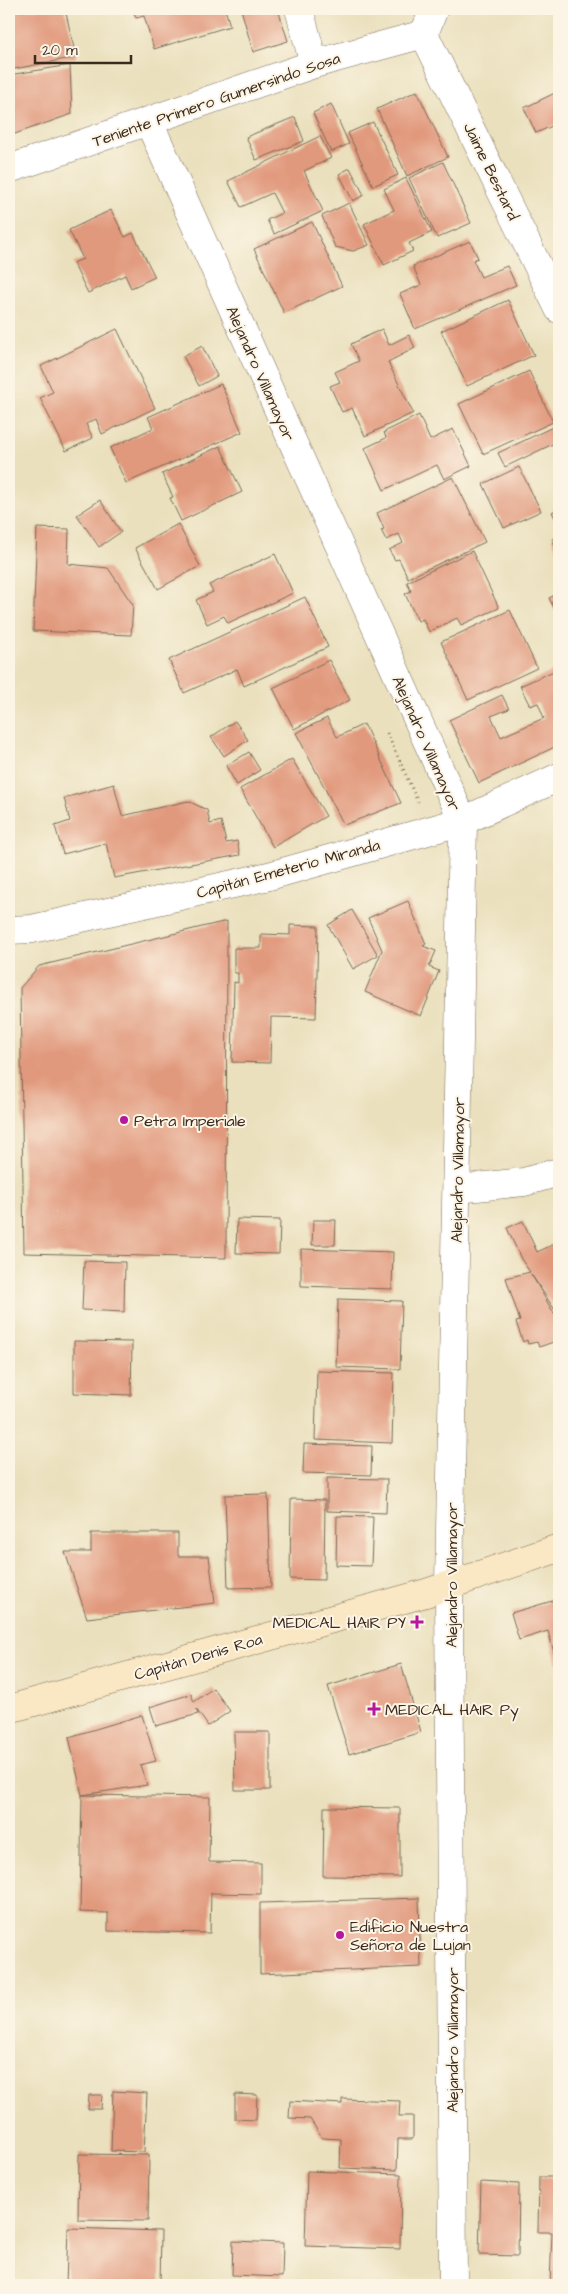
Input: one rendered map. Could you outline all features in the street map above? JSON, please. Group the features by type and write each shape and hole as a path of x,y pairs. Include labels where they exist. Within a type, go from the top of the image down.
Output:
{"main road":[{"name":"Capitán Denis Roa","path":"9,1709 449,1586 559,1548"}],"street":[{"path":"299,9 314,64"},
{"path":"424,34 434,9"},
{"name":"Teniente Primero Gumersindo Sosa","path":"9,169 314,64 424,34"},
{"name":"Jaime Bestard","path":"424,34 559,309"},
{"name":"Alejandro Villamayor","path":"149,122 463,821 449,1586 453,2285"},
{"name":"Capitán Emeterio Miranda","path":"9,930 32,929 269,876 463,821 559,777"},
{"path":"457,1188 524,1182 559,1172"}],"building":[{"path":"9,9 65,9 76,57 9,70"},
{"path":"133,9 225,9 230,26 154,49 144,16 136,18"},
{"path":"241,9 278,9 288,41 253,52"},
{"path":"70,65 72,114 9,136 9,75"},
{"path":"417,91 448,157 407,176 377,109"},
{"path":"559,91 559,123 536,133 524,108"},
{"path":"331,104 349,144 331,152 313,113"},
{"path":"295,117 304,141 256,160 246,137"},
{"path":"373,122 398,175 373,186 348,133"},
{"path":"320,136 331,158 304,171 323,211 274,234 267,220 282,213 272,193 241,207 228,181"},
{"path":"443,162 471,223 437,238 409,178"},
{"path":"350,168 364,195 353,201 339,174"},
{"path":"406,178 432,232 409,243 413,251 384,265 364,224 394,210 384,189"},
{"path":"349,203 369,245 353,251 335,247 322,216"},
{"path":"111,210 125,237 133,233 155,277 131,288 125,275 88,293 73,263 83,259 69,230"},
{"path":"312,222 342,286 284,313 254,249"},
{"path":"470,241 478,258 473,260 481,277 507,266 516,285 415,329 400,294 421,285 413,266"},
{"path":"508,300 534,355 467,386 441,331"},
{"path":"117,329 155,408 102,434 96,419 86,424 93,438 66,451 40,398 53,392 41,366"},
{"path":"382,329 389,345 409,335 415,348 388,362 413,413 365,436 352,408 342,412 330,386 340,382 335,372 359,361 351,344"},
{"path":"202,346 217,376 199,386 183,356"},
{"path":"529,371 553,422 483,454 459,404"},
{"path":"221,384 242,432 126,483 110,448 153,428 148,417"},
{"path":"419,415 430,440 453,429 471,466 444,479 437,465 384,490 365,448 386,438 384,432"},
{"path":"559,424 559,441 505,467 498,453"},
{"path":"220,446 242,492 181,521 170,498 173,497 162,474"},
{"path":"519,467 541,511 504,528 483,484"},
{"path":"453,477 485,542 408,578 399,559 395,560 389,550 403,543 399,534 386,540 381,530 384,529 377,513"},
{"path":"100,500 121,532 99,547 77,515"},
{"path":"559,508 559,526 552,512"},
{"path":"178,524 200,566 158,589 135,548"},
{"path":"37,528 69,529 68,564 108,568 133,605 131,635 33,631"},
{"path":"559,535 559,553 552,539"},
{"path":"472,551 499,608 461,625 457,618 429,632 423,619 418,621 405,594 411,591 407,582"},
{"path":"275,554 293,593 228,623 224,616 207,624 196,600 213,592 209,585"},
{"path":"559,593 559,618 549,598"},
{"path":"305,597 328,647 244,686 237,669 184,693 169,660"},
{"path":"510,610 537,668 468,700 441,642"},
{"path":"329,660 350,700 294,729 273,688"},
{"path":"558,669 559,693 553,696 559,709 559,745 479,783 449,720 502,695 509,709 491,716 501,737 544,718 538,703 530,706 520,686"},
{"path":"327,718 337,737 364,724 401,803 344,825 296,733"},
{"path":"235,721 248,740 224,756 211,737"},
{"path":"249,752 260,770 237,785 226,766"},
{"path":"292,759 326,816 273,847 240,789"},
{"path":"114,784 122,816 188,801 207,810 210,824 221,821 226,843 237,841 240,855 114,878 106,843 63,854 55,826 70,821 64,798"},
{"path":"408,901 426,944 423,946 436,951 429,967 439,971 421,1016 365,992 382,950 368,918"},
{"path":"352,910 378,955 353,969 328,925"},
{"name":"Petra Imperiale","path":"227,921 226,1258 24,1253 20,988 39,966"},
{"path":"290,925 318,926 316,1018 271,1017 270,1063 232,1062 234,982 238,983 238,973 234,973 234,948 261,948 261,934 290,935"},
{"path":"237,1219 280,1220 279,1254 236,1253"},
{"path":"313,1220 336,1220 335,1245 312,1245"},
{"path":"523,1221 537,1252 559,1242 559,1316 531,1274 559,1322 559,1340 539,1347 537,1342 528,1344 527,1340 523,1342 516,1322 520,1321 506,1278 530,1272 521,1259 507,1228"},
{"path":"301,1249 393,1252 392,1289 301,1286"},
{"path":"84,1261 125,1262 124,1312 82,1310"},
{"path":"338,1299 402,1301 400,1369 336,1367"},
{"path":"74,1341 132,1342 131,1395 74,1393"},
{"path":"317,1371 394,1373 392,1443 315,1440"},
{"path":"304,1444 372,1446 371,1475 303,1473"},
{"path":"327,1478 387,1479 386,1513 327,1511"},
{"path":"268,1494 271,1587 228,1588 225,1495"},
{"path":"291,1499 325,1500 324,1580 290,1579"},
{"path":"337,1516 373,1517 371,1566 336,1565"},
{"path":"91,1533 178,1533 178,1556 209,1556 215,1603 87,1618 65,1552 91,1552"},
{"path":"559,1599 559,1664 557,1664 548,1631 519,1640 511,1613"},
{"path":"401,1664 421,1732 349,1754 328,1686"},
{"path":"213,1688 230,1711 208,1726 196,1709 198,1714 156,1726 150,1707 191,1694 194,1702"},
{"path":"142,1715 156,1761 140,1765 147,1785 82,1795 69,1737"},
{"path":"234,1732 270,1732 270,1790 235,1790"},
{"path":"82,1795 210,1797 209,1862 261,1863 261,1894 211,1893 210,1933 108,1931 108,1913 80,1912"},
{"path":"324,1807 400,1808 400,1877 323,1876"},
{"name":"Edificio Nuestra Señora de Lujan","path":"419,1898 421,1967 260,1974 260,1903"},
{"path":"113,2091 147,2093 144,2152 111,2151"},
{"path":"235,2094 257,2095 256,2120 235,2119"},
{"path":"89,2095 102,2095 101,2109 88,2109"},
{"path":"342,2099 400,2101 399,2116 413,2116 413,2139 398,2139 397,2170 340,2168 341,2139 322,2138 310,2119 289,2118 290,2101 342,2104"},
{"path":"79,2154 149,2155 148,2221 78,2220"},
{"path":"307,2171 401,2174 400,2249 305,2246"},
{"path":"539,2177 559,2177 559,2285 550,2285 552,2232 538,2232"},
{"path":"481,2182 519,2184 518,2256 479,2255"},
{"path":"68,2228 161,2231 160,2285 66,2285"},
{"path":"233,2241 283,2243 282,2277 232,2275"}],"place":[{"name":"Petra Imperiale","path":"124,1120"},
{"name":"MEDICAL HAIR PY","path":"417,1622"},
{"name":"MEDICAL HAIR Py","path":"374,1709"},
{"name":"Edificio Nuestra Señora de Lujan","path":"340,1935"}]}
